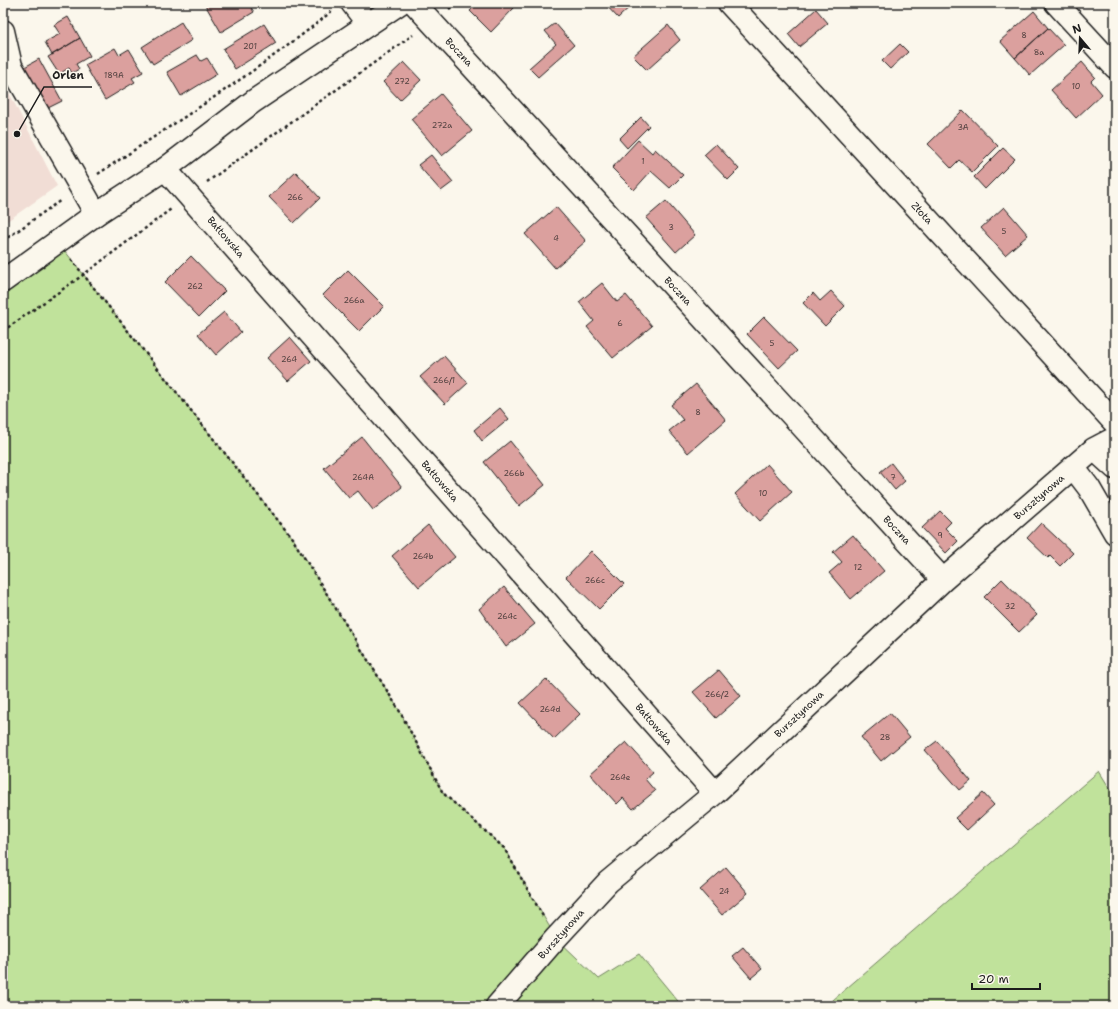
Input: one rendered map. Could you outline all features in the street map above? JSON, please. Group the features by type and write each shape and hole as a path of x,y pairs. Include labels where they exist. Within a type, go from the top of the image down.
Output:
{"street":[{"path":"3,281 57,241 164,169 254,101 400,3"},
{"name":"Boczna","path":"414,3 943,580"},
{"name":"Złota","path":"729,3 1115,423"},
{"path":"1056,3 1115,67"},
{"path":"344,5 368,24"},
{"path":"3,31 11,66 96,214"},
{"name":"Bałtowska","path":"164,169 715,793"},
{"name":"Bursztynowa","path":"497,1006 556,938 608,882 715,793 943,580 1094,449 1115,438"},
{"path":"1094,449 1115,468"},
{"path":"1073,467 1089,488 1115,533"}],"path":[{"path":"3,331 83,276 189,196 457,3"},
{"path":"3,241 79,186 242,77 344,5"},
{"path":"57,241 83,276 292,538 399,710 443,793 504,848 556,938"}],"shaded area":[{"path":"3,81 57,186 3,224"}],"green space":[{"path":"57,241 292,538 399,710 443,793 504,848 556,938 599,979 639,954 682,1006 3,1006 3,281"},
{"path":"1099,771 1115,797 1115,1006 826,1006"}],"building":[{"path":"204,3 248,3 254,12 221,32"},
{"path":"478,3 509,3 514,8 491,32 470,11"},
{"path":"604,3 634,3 618,18"},
{"path":"816,9 828,23 799,47 788,34"},
{"path":"1034,11 1048,28 1015,58 1000,41"},
{"path":"68,17 80,38 52,55 45,42 60,34 54,25"},
{"path":"181,22 192,40 153,64 142,47"},
{"path":"555,23 574,45 538,77 529,68 556,44 545,31"},
{"path":"264,24 276,43 235,69 223,49"},
{"path":"668,25 680,40 647,70 633,56"},
{"path":"1048,28 1064,45 1030,75 1015,58"},
{"path":"80,38 90,56 76,64 79,69 72,73 69,68 59,74 48,57"},
{"path":"900,44 908,52 890,69 882,61"},
{"path":"115,48 119,55 129,49 143,72 132,78 135,82 105,100 85,65"},
{"path":"197,55 201,61 207,58 217,74 181,96 167,72"},
{"path":"39,59 62,101 44,110 21,69"},
{"path":"404,62 421,80 400,100 383,82"},
{"path":"1082,62 1095,77 1091,81 1102,94 1076,118 1051,90"},
{"path":"441,94 472,131 442,156 411,119"},
{"path":"963,110 998,146 972,172 959,160 951,168 928,144"},
{"path":"641,117 649,126 627,148 619,139"},
{"path":"638,140 652,153 655,149 683,175 670,188 651,171 634,190 612,168"},
{"path":"716,144 739,169 728,180 704,155"},
{"path":"1003,148 1015,159 985,189 974,177"},
{"path":"431,155 453,182 441,191 418,165"},
{"path":"296,172 320,198 294,223 269,197"},
{"path":"666,201 695,235 676,252 646,218"},
{"path":"556,207 586,241 555,268 525,234"},
{"path":"1004,207 1028,235 1005,255 981,228"},
{"path":"191,256 225,291 199,317 165,282"},
{"path":"348,270 384,306 359,331 323,295"},
{"path":"602,283 617,302 626,295 652,326 613,358 587,327 594,321 579,302"},
{"path":"831,291 845,306 825,326 803,303 813,293 820,301"},
{"path":"224,312 241,332 216,355 198,334"},
{"path":"764,317 797,351 779,368 747,334"},
{"path":"290,337 311,361 288,381 267,358"},
{"path":"444,356 468,383 445,404 420,377"},
{"path":"696,384 726,420 688,453 669,431 683,420 671,405"},
{"path":"500,408 509,419 482,441 474,430"},
{"path":"362,437 402,487 373,510 358,491 349,498 324,468"},
{"path":"510,441 545,485 519,506 484,462"},
{"path":"891,463 905,481 895,490 880,472"},
{"path":"767,464 792,492 760,521 735,494"},
{"path":"940,511 951,522 945,528 958,541 946,553 922,528"},
{"path":"1041,523 1073,553 1060,566 1050,556 1048,558 1027,538"},
{"path":"428,525 455,557 419,587 392,556"},
{"path":"853,535 884,571 851,599 829,573 842,562 833,552"},
{"path":"591,551 624,584 599,609 566,577"},
{"path":"1002,579 1037,615 1019,632 984,597"},
{"path":"504,587 535,624 506,647 479,609"},
{"path":"719,670 741,696 716,718 693,692"},
{"path":"546,679 580,714 554,739 520,703"},
{"path":"890,713 910,737 881,761 861,737"},
{"path":"937,741 971,781 960,790 925,750"},
{"path":"626,742 653,772 645,779 655,791 633,809 623,798 617,804 590,774"},
{"path":"983,793 994,805 967,830 955,818"},
{"path":"726,867 748,893 722,915 700,890"},
{"path":"743,947 762,969 751,978 732,956"}],"place":[{"name":"Orlen","path":"17,134"}]}
